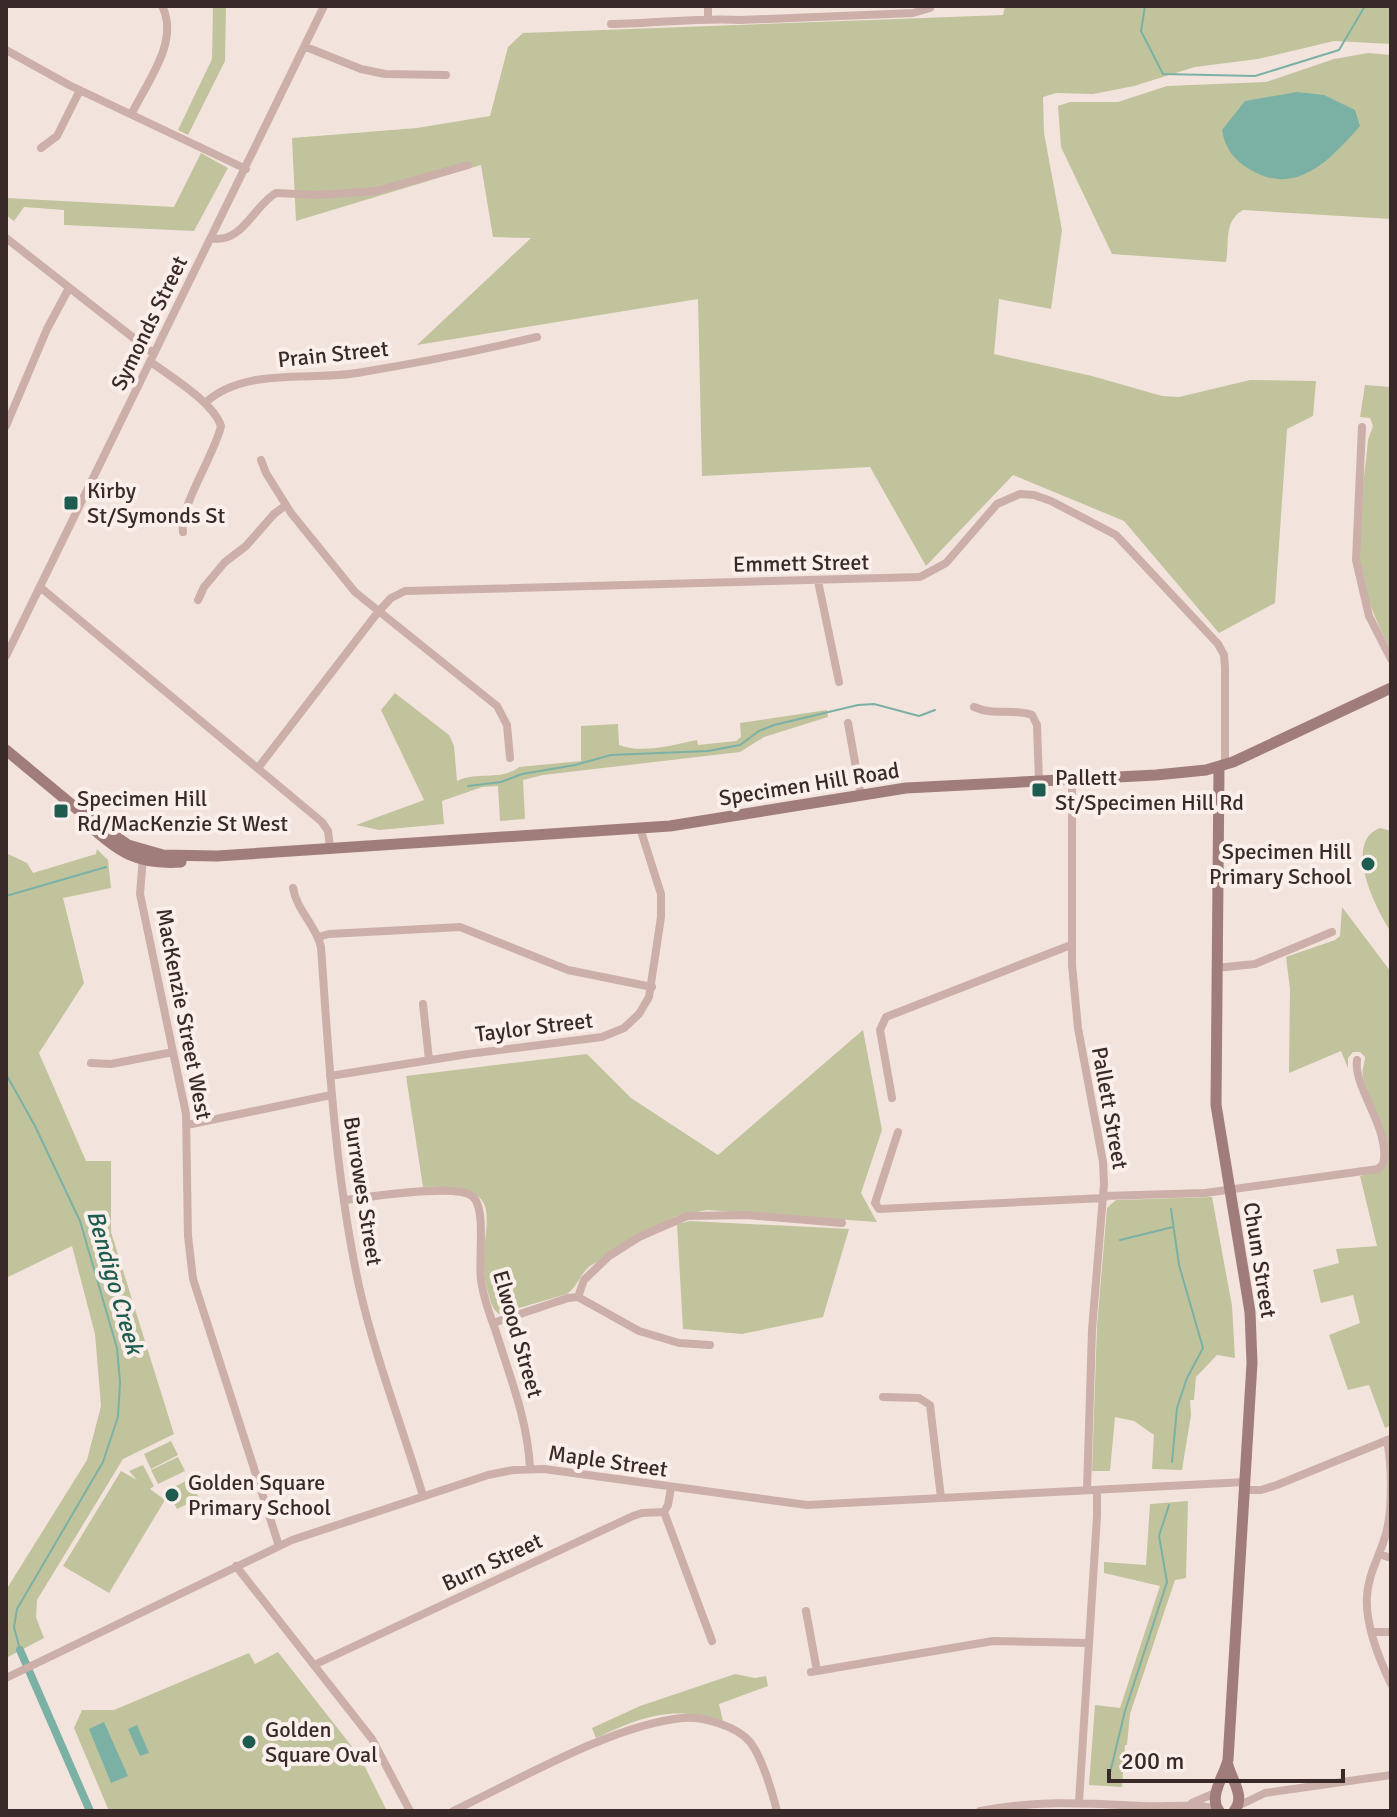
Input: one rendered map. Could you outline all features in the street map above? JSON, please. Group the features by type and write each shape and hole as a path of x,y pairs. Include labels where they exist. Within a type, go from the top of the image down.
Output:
{"main road":[{"name":"Specimen Hill Road","path":"143,856 217,856 640,828 702,822 929,786 1156,775 1222,766 1391,688"},
{"path":"6,750 77,809 143,856"},
{"name":"Chum Street","path":"1216,1792 1228,1760 1252,1363 1251,1329 1216,1105 1216,968 1222,766"},
{"name":"Chum Street","path":"1228,1760 1236,1789 1236,1809"},
{"path":"1218,1810 1213,1801 1216,1792 1223,1787 1236,1789"}],"street":[{"path":"132,113 167,41 168,23 162,6"},
{"name":"Symonds Street","path":"6,656 324,6"},
{"path":"708,6 708,18"},
{"path":"611,24 654,24 708,18 722,13 741,20 913,13 930,8"},
{"path":"306,47 361,69 385,74 446,75"},
{"path":"6,50 80,90 246,169"},
{"path":"41,148 57,136 80,90"},
{"path":"211,238 222,240 233,235 276,193 318,195 376,191 468,165"},
{"path":"6,238 152,358 217,416 221,426 202,477 183,514 183,532"},
{"path":"6,426 47,329 69,288"},
{"name":"Prain Street","path":"205,403 226,388 254,381 352,373 537,337"},
{"path":"1362,427 1356,560 1369,616 1391,659"},
{"path":"261,460 286,505 348,584 378,612 497,706 507,725 510,758"},
{"name":"Emmett Street","path":"258,768 378,612 398,594 420,589 920,577 946,563 997,504 1020,494 1051,501 1116,535 1218,644 1224,655 1225,668 1222,766"},
{"path":"198,600 204,587 225,562 246,546 286,505"},
{"path":"818,581 839,682"},
{"path":"40,587 326,827 330,848"},
{"path":"974,707 992,713 1027,713 1035,718 1039,781"},
{"path":"848,723 861,796"},
{"name":"Pallett Street","path":"1072,779 1071,945 1078,1028 1103,1162 1104,1197 1092,1330 1092,1490 1097,1516 1079,1802"},
{"name":"Taylor Street","path":"330,1076 609,1035 624,1028 639,1014 649,997 662,904 640,828"},
{"name":"MacKenzie Street West","path":"143,856 140,894 187,1125 188,1236 193,1279 279,1546"},
{"name":"Burrowes Street","path":"293,888 300,909 318,937 331,1095 359,1283 369,1328 423,1496"},
{"path":"318,937 460,927 568,970 652,987"},
{"path":"1216,968 1255,964 1332,932"},
{"path":"892,1098 881,1023 886,1017 1071,945"},
{"path":"423,1004 429,1060"},
{"path":"91,1063 111,1064 173,1052"},
{"path":"898,1132 875,1203 882,1210 1205,1193 1373,1170 1381,1166 1385,1159 1384,1151 1373,1109 1357,1073 1357,1060"},
{"path":"187,1125 331,1095"},
{"name":"Elwood Street","path":"345,1200 444,1191 472,1196 478,1202 482,1218 480,1272 525,1423 530,1469"},
{"path":"578,1297 584,1280 609,1256 639,1237 687,1216 746,1215 842,1223"},
{"path":"493,1323 578,1297 639,1331 679,1343 710,1345"},
{"path":"883,1397 919,1398 930,1405 941,1498"},
{"path":"1389,1439 1387,1526 1367,1590 1367,1609 1391,1684"},
{"name":"Maple Street","path":"6,1678 279,1546 500,1472 530,1469 807,1505 1092,1490 1245,1486 1261,1490 1389,1439"},
{"path":"671,1488 664,1512 715,1637"},
{"name":"Burn Street","path":"314,1665 633,1516 664,1512"},
{"path":"1379,1554 1391,1558"},
{"path":"236,1566 372,1739 408,1811"},
{"path":"806,1611 814,1672 993,1641 1089,1643"},
{"path":"1373,1632 1391,1632"},
{"path":"453,1811 602,1741 672,1720 690,1718 716,1724 748,1740 777,1811"},
{"path":"1236,1789 1265,1793 1391,1775"},
{"path":"1187,1805 1216,1792"},
{"path":"1236,1809 1265,1793"},
{"path":"980,1811 1026,1803 1055,1806 1079,1802 1187,1805 1218,1810"}],"green space":[{"path":"213,6 226,6 225,61 188,135 178,130 212,59"},
{"path":"1005,6 1391,6 1391,44 1334,41 1258,59 1195,67 1134,86 1093,94 1056,93 1043,97 1044,133 1062,230 1051,309 999,299 994,354 1092,376 1162,396 1179,397 1250,380 1316,381 1313,416 1287,429 1275,603 1219,633 1124,521 1013,475 926,566 870,467 702,476 698,299 417,345 531,238 493,237 481,165 296,221 292,138 417,128 490,116 508,47 523,33 1003,15"},
{"path":"1368,53 1391,55 1391,219 1243,210 1230,226 1226,262 1112,254 1061,147 1058,106 1070,102 1118,102 1167,86 1266,82 1334,59"},
{"path":"201,153 228,168 194,231 64,225 64,210 24,207 14,221 6,215 6,198 174,207"},
{"path":"1365,385 1391,387 1391,650 1371,608 1360,563 1361,501 1368,440 1373,426 1370,418 1360,417"},
{"path":"395,693 449,735 454,746 457,781 505,774 519,767 581,761 581,726 618,724 619,745 647,749 697,740 698,745 736,741 741,737 740,723 827,710 828,717 764,737 740,752 523,780 525,819 500,821 498,786 482,787 442,801 444,824 379,830 356,825 424,800 381,710"},
{"path":"1380,828 1391,831 1391,932 1371,893 1363,861 1369,836"},
{"path":"97,849 108,860 111,888 63,898 84,983 39,1053 86,1161 111,1161 111,1232 174,1434 123,1459 37,1600 36,1617 44,1638 6,1658 6,1590 87,1460 101,1406 95,1334 72,1246 6,1278 6,853 27,863 33,873 96,854"},
{"path":"1342,907 1391,972 1391,1425 1385,1428 1369,1385 1348,1390 1329,1335 1360,1323 1353,1295 1321,1303 1313,1270 1339,1263 1336,1249 1377,1246 1360,1176 1382,1170 1386,1149 1363,1077 1365,1057 1360,1052 1353,1052 1348,1058 1348,1068 1341,1051 1289,1073 1290,989 1286,957 1340,936"},
{"path":"863,1030 882,1130 861,1193 877,1222 707,1210 676,1216 590,1266 567,1294 499,1314 491,1302 484,1270 487,1215 483,1202 473,1193 454,1188 423,1187 406,1076 587,1054 631,1098 718,1155"},
{"path":"1212,1197 1232,1306 1235,1358 1217,1355 1196,1377 1194,1400 1190,1400 1191,1415 1182,1470 1152,1469 1154,1435 1134,1421 1115,1417 1110,1471 1092,1471 1097,1326 1107,1208 1116,1200"},
{"path":"690,1221 849,1229 823,1317 742,1334 683,1329 677,1224"},
{"path":"171,1441 178,1455 151,1469 144,1454"},
{"path":"178,1457 185,1471 158,1484 151,1470"},
{"path":"143,1465 154,1486 150,1489 165,1500 109,1593 63,1566 121,1471 137,1480 129,1471"},
{"path":"190,1479 199,1498 177,1509 168,1490"},
{"path":"1188,1501 1186,1578 1175,1580 1130,1714 1122,1787 1089,1785 1095,1705 1120,1708 1160,1586 1104,1573 1104,1562 1146,1565 1150,1504"},
{"path":"278,1652 360,1757 387,1811 109,1811 74,1728 82,1710 114,1710 249,1653 255,1664"},
{"path":"735,1674 755,1678 766,1676 768,1686 719,1704 723,1721 688,1714 658,1715 596,1738 592,1728 640,1706"}],"water":[{"path":"1297,92 1324,95 1355,110 1360,126 1325,162 1297,177 1266,177 1243,165 1228,148 1222,130 1245,101"},
{"path":"104,1722 128,1776 111,1783 89,1729"},
{"path":"137,1725 149,1753 140,1756 128,1729"}],"waterway":[{"path":"1145,6 1141,31 1163,74 1255,76 1339,50 1365,6"},
{"path":"468,786 501,782 522,774 611,755 708,751 740,745 759,731 774,725 858,705 874,704 919,716 935,710"},
{"path":"6,896 106,867"},
{"name":"Bendigo Creek","path":"6,1074 35,1126 80,1221 117,1348 120,1382 118,1417 103,1462 17,1609 14,1627 20,1650"},
{"path":"1171,1209 1179,1265 1203,1348 1187,1378 1177,1408 1172,1462"},
{"path":"1120,1240 1173,1227"},
{"path":"1108,1781 1125,1711 1167,1582 1159,1536 1169,1505"},
{"name":"Bendigo Creek","path":"20,1650 90,1811"}],"place":[{"name":"Kirby St/Symonds St","path":"71,503"},
{"name":"Pallett St/Specimen Hill Rd","path":"1039,790"},
{"name":"Specimen Hill Rd/MacKenzie St West","path":"61,811"},
{"name":"Specimen Hill Primary School","path":"1368,864"},
{"name":"Golden Square Primary School","path":"172,1495"},
{"name":"Golden Square Oval","path":"249,1742"}]}
